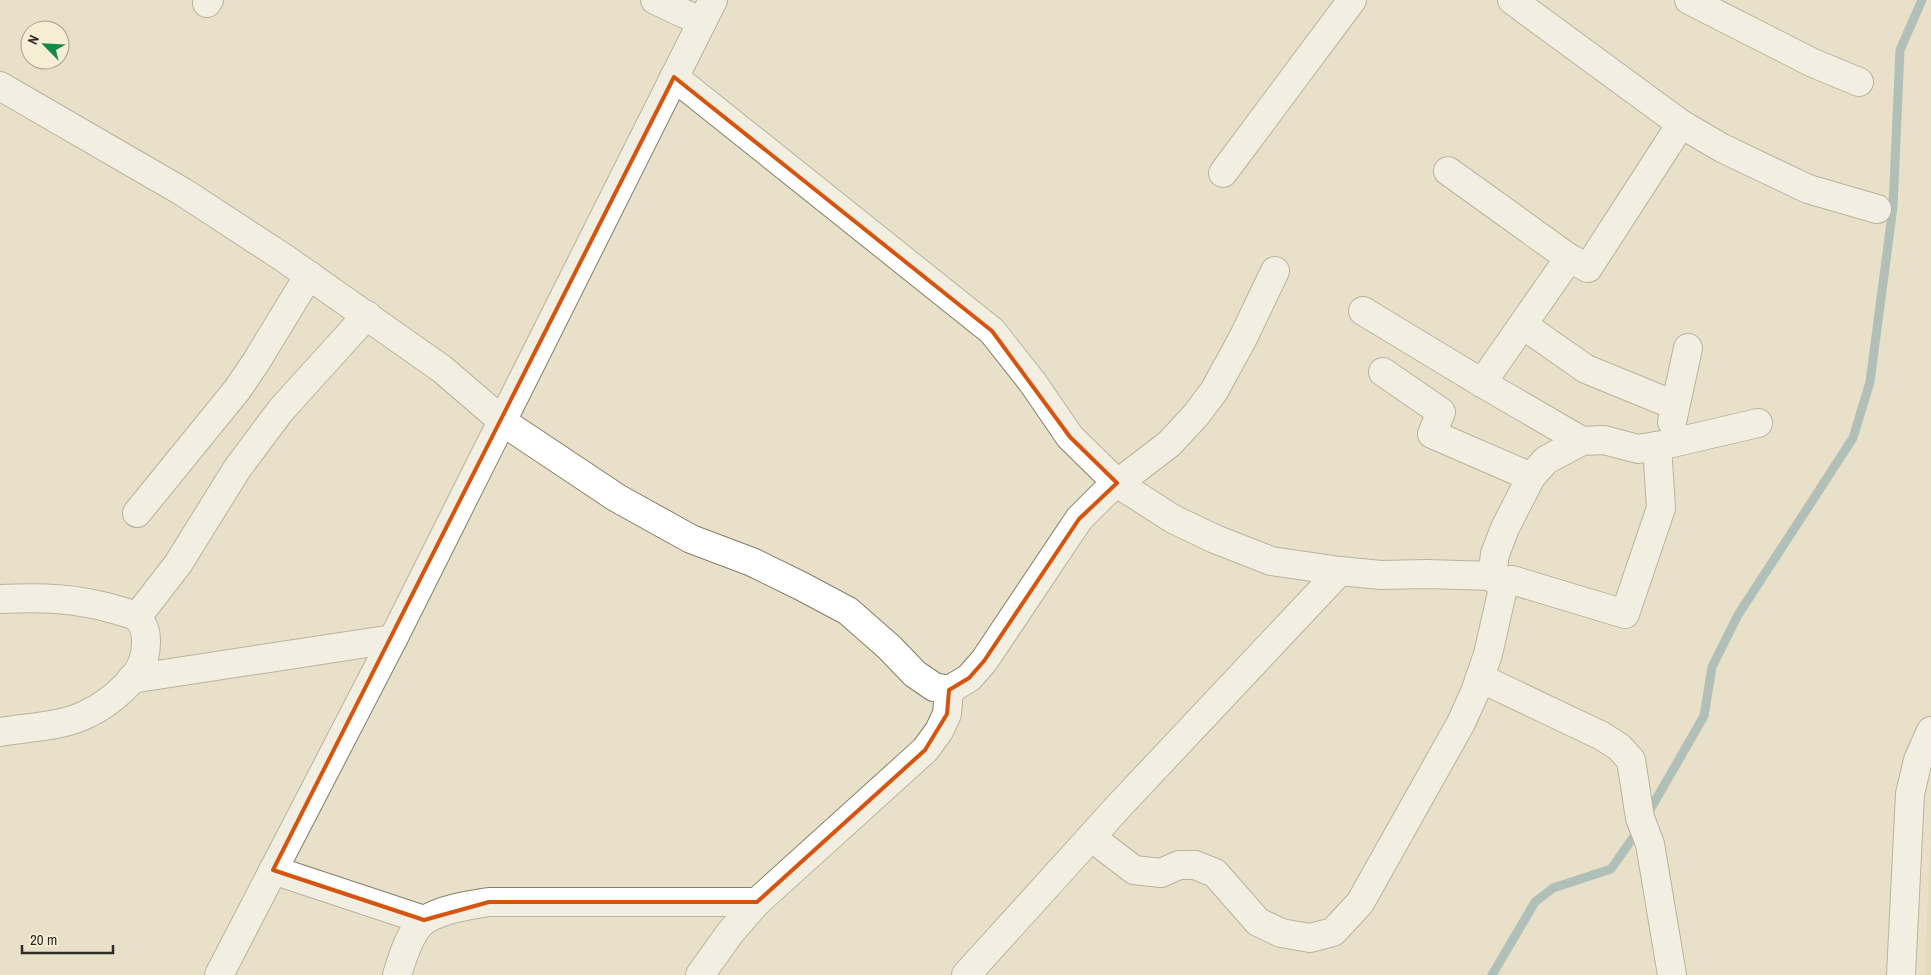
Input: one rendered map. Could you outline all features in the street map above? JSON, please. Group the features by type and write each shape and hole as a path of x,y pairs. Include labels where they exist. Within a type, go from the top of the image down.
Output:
{"street":[{"path":"219,975 393,639 708,11 656,0"},
{"path":"1223,173 1352,0"},
{"path":"1512,0 1681,124 1722,148 1808,188 1877,209"},
{"path":"1688,0 1812,63 1859,82"},
{"path":"674,77 992,331 1033,383 1070,437 1117,483 1173,519 1214,539 1271,561 1381,575 1426,574 1498,582 1512,580 1625,614 1661,508 1663,445 1688,348"},
{"path":"0,86 184,192 309,275 442,369 502,420 561,462 617,498 690,540 752,562 848,611 889,647 915,674 934,687 949,690 968,678 984,661 1079,519 1117,483 1168,444 1196,415 1214,391 1243,338 1275,271"},
{"path":"1448,171 1569,258 1588,268 1681,124"},
{"path":"1482,384 1569,258"},
{"path":"137,513 237,390 309,275"},
{"path":"1364,311 1482,384 1582,441"},
{"path":"137,617 178,564 237,469 281,410 367,315"},
{"path":"1522,326 1586,368 1674,405"},
{"path":"1383,372 1441,412 1432,434 1531,477"},
{"path":"1091,837 1134,870 1161,873 1178,865 1195,865 1215,873 1258,922 1281,933 1310,938 1333,932 1360,903 1461,723 1488,654 1498,582 1495,554 1505,528 1531,477 1546,460 1582,441 1604,440 1638,449 1758,423"},
{"path":"966,975 1091,837 1340,571"},
{"path":"0,599 41,597 74,600 97,604 137,617 145,630 146,648 143,663 131,679 113,698 88,714 66,722 0,732"},
{"path":"131,679 393,639"},
{"path":"1480,678 1602,736 1620,747 1631,760 1640,818 1650,844 1672,975"},
{"path":"700,975 730,933 757,902 926,750 939,731 947,714 949,690"},
{"path":"1901,975 1910,794 1918,760 1931,731"},
{"path":"273,870 424,920"},
{"path":"397,975 411,936 424,920 468,905 489,902 757,902"}],"highlighted area":[{"path":"674,77 992,331 1070,437 1117,483 1079,519 984,661 969,678 949,690 947,714 925,750 757,902 489,902 424,920 273,870"}],"shaded area":[{"path":"1931,814 1931,975 1925,975"}],"waterway":[{"path":"1647,815 1704,716 1712,667 1738,615 1853,438 1870,382 1893,207 1900,50 1922,0"},
{"path":"1492,975 1535,902 1553,888 1611,869 1639,829"}]}
